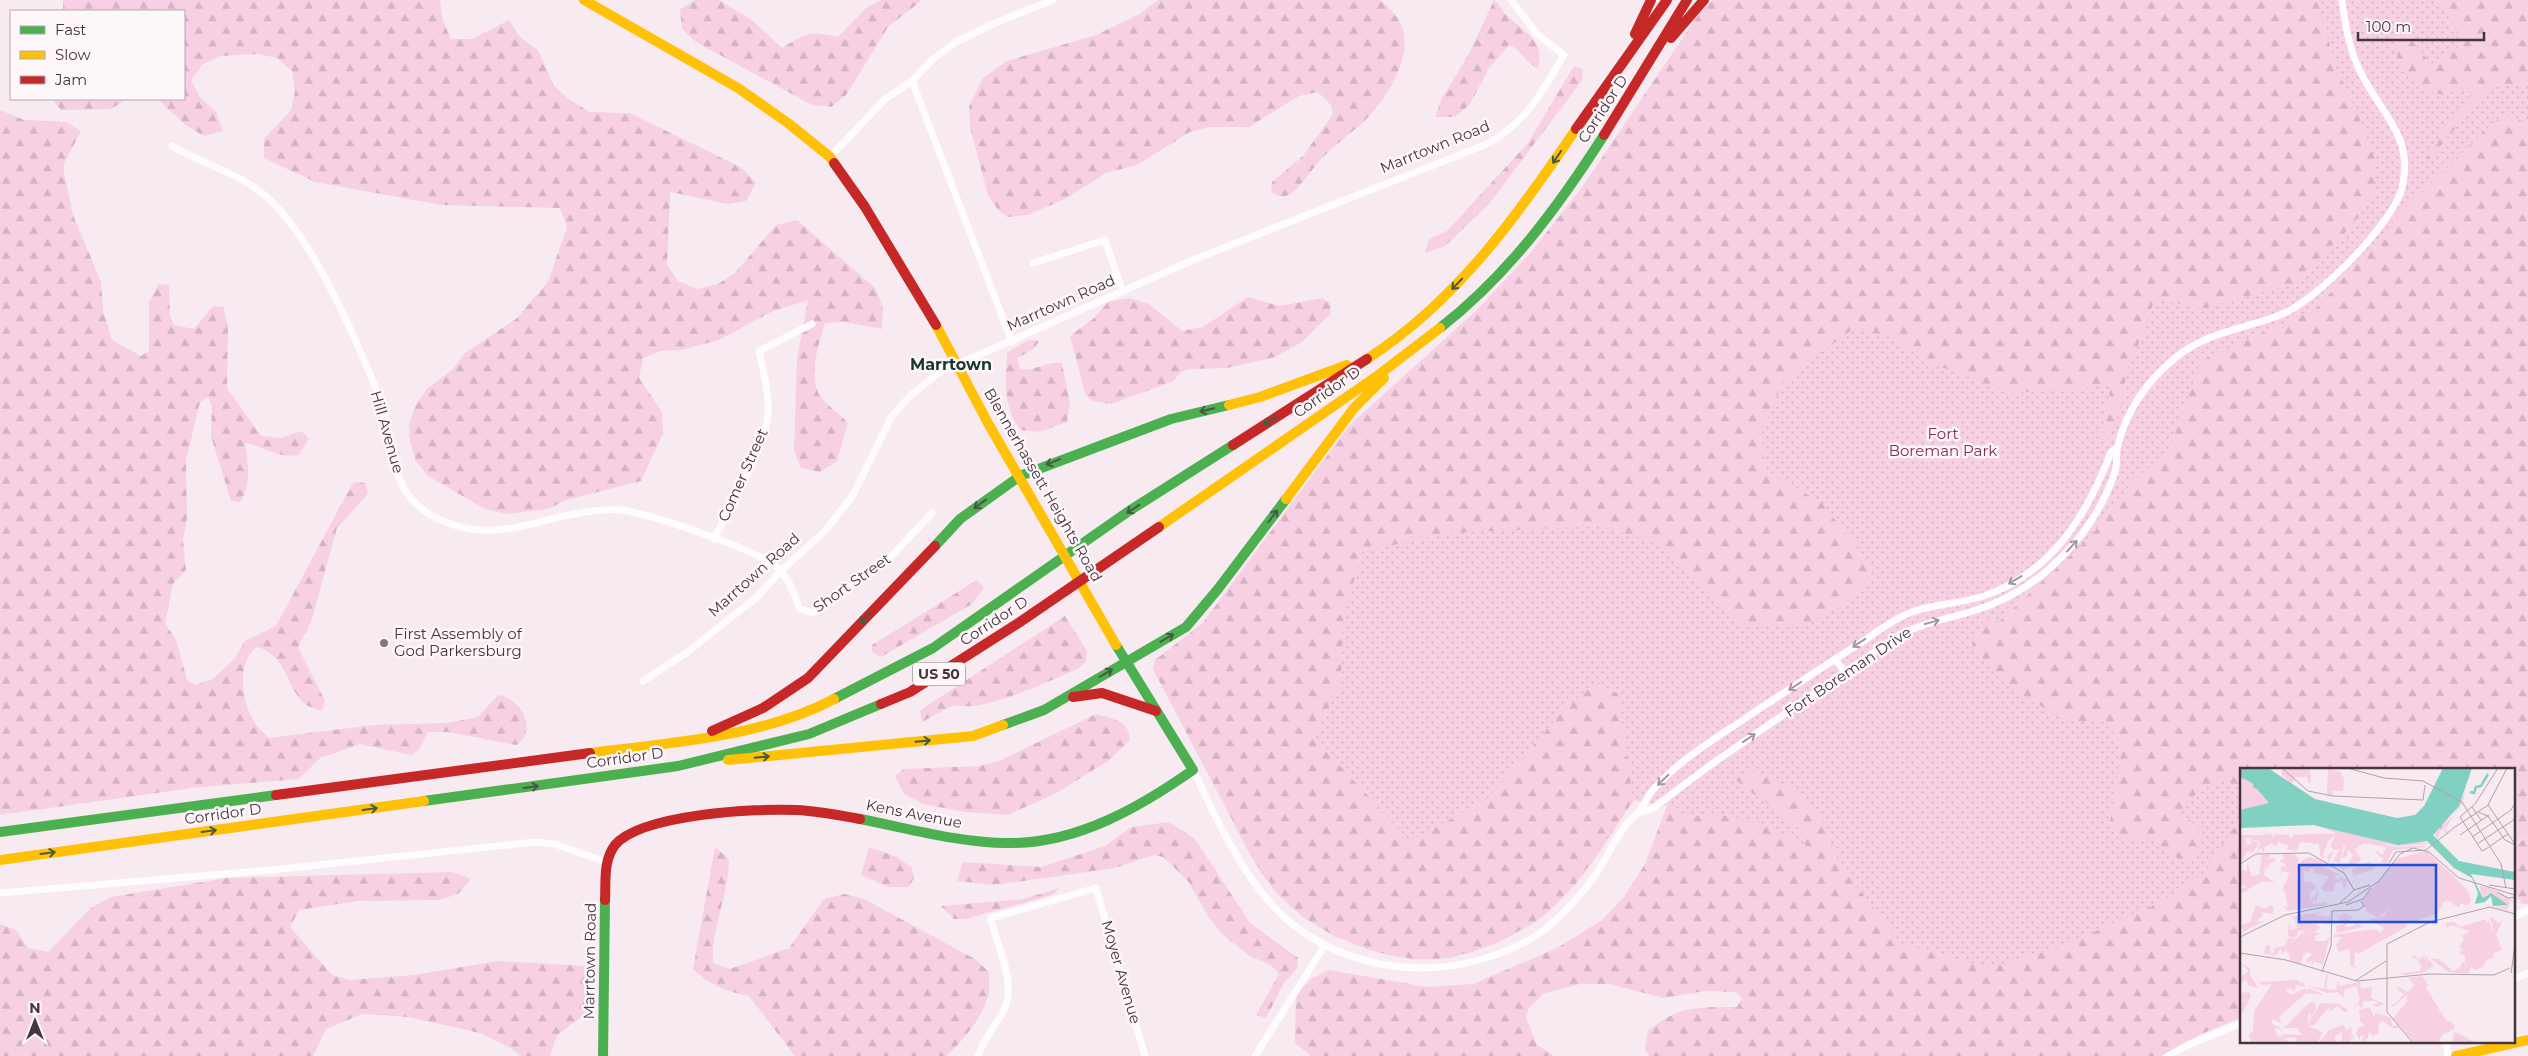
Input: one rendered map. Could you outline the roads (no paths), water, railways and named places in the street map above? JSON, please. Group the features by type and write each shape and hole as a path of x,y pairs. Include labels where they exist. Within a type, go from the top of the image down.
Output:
{"main road":[{"name":"Blennerhassett Heights Road","path":"584,0 738,88 788,123 830,157 865,207 945,338 989,425 1020,476 1125,662 1192,770"},
{"path":"1624,58 1651,0"},
{"name":"Corridor D","path":"0,832 752,730 818,708 932,648 1129,511 1370,357 1436,305 1488,252 1549,169 1624,58 1667,0"},
{"name":"Corridor D","path":"0,860 678,766 809,734 910,692 1037,611 1246,467 1467,307 1510,264 1564,197 1657,52 1687,0"},
{"path":"1657,52 1704,0"},
{"path":"678,766 973,736 1044,710 1186,627 1218,589 1354,408 1412,348"},
{"path":"699,738 763,708 808,678 960,519 1020,476 1171,419 1260,397 1370,357"},
{"path":"1063,699 1102,693 1156,712"},
{"name":"Kens Avenue","path":"618,840 630,832 649,825 682,819 769,810 831,814 967,839 1018,843 1055,839 1087,829 1141,804 1192,770"},
{"name":"Marrtown Road","path":"603,1056 606,862 610,850 618,840"},
{"path":"2456,1056 2510,1044"}],"street":[{"path":"830,157 885,99 912,81 933,58 956,42 995,23 1053,0"},
{"name":"Marrtown Road","path":"643,681 689,651 730,620 756,598 781,571 826,530 853,495 892,416 911,394 940,372 1012,342 1218,249 1488,144 1508,133 1523,119 1564,55 1537,34 1511,0"},
{"name":"Fort Boreman Drive","path":"1640,812 1652,809 1709,766 1909,630 1992,604 2032,582 2048,570 2079,538 2101,504 2116,469 2116,448 2131,411 2151,380 2176,357 2211,336 2281,315 2306,302 2324,287 2366,243 2393,208 2401,192 2403,164 2398,135 2392,120 2360,71 2352,50 2342,0"},
{"path":"912,81 1012,342"},
{"name":"Hill Avenue","path":"172,146 247,184 271,200 287,220 329,286 378,393 388,443 397,472 413,500 427,512 468,529 487,532 517,528 592,512 625,510 714,539 763,558 781,571"},
{"path":"1033,263 1105,240 1123,292"},
{"name":"Comer Street","path":"714,539 761,442 768,416 767,390 758,351 812,324"},
{"name":"Fort Boreman Drive","path":"1192,770 1220,826 1266,898 1289,921 1325,945 1387,966 1418,969 1451,967 1521,945 1545,930 1571,906 1594,876 1627,824 1640,812 1651,792 1675,768 1835,659 1909,613 1954,605 1985,596 2026,574 2058,546 2086,510 2111,452 2116,448"},
{"path":"2091,499 2101,504"},
{"name":"Short Street","path":"781,571 800,609 813,613 886,562 932,513"},
{"path":"1835,659 1845,672"},
{"path":"0,893 271,870 535,842 555,844 606,862"},
{"name":"Moyer Avenue","path":"978,1056 992,1027 1006,1006 1009,986 991,918 1096,888 1146,1056"},
{"path":"2516,916 2528,910"},
{"path":"1255,1056 1325,945"},
{"path":"2516,977 2528,973"},
{"path":"2173,1055 2190,1044 2240,1024"}],"place":[{"name":"First Assembly of God Parkersburg","path":"384,643"}],"district":[{"name":"Marrtown","path":"951,364"}],"park label":[{"name":"Fort Boreman Park","path":"1943,442"}]}
